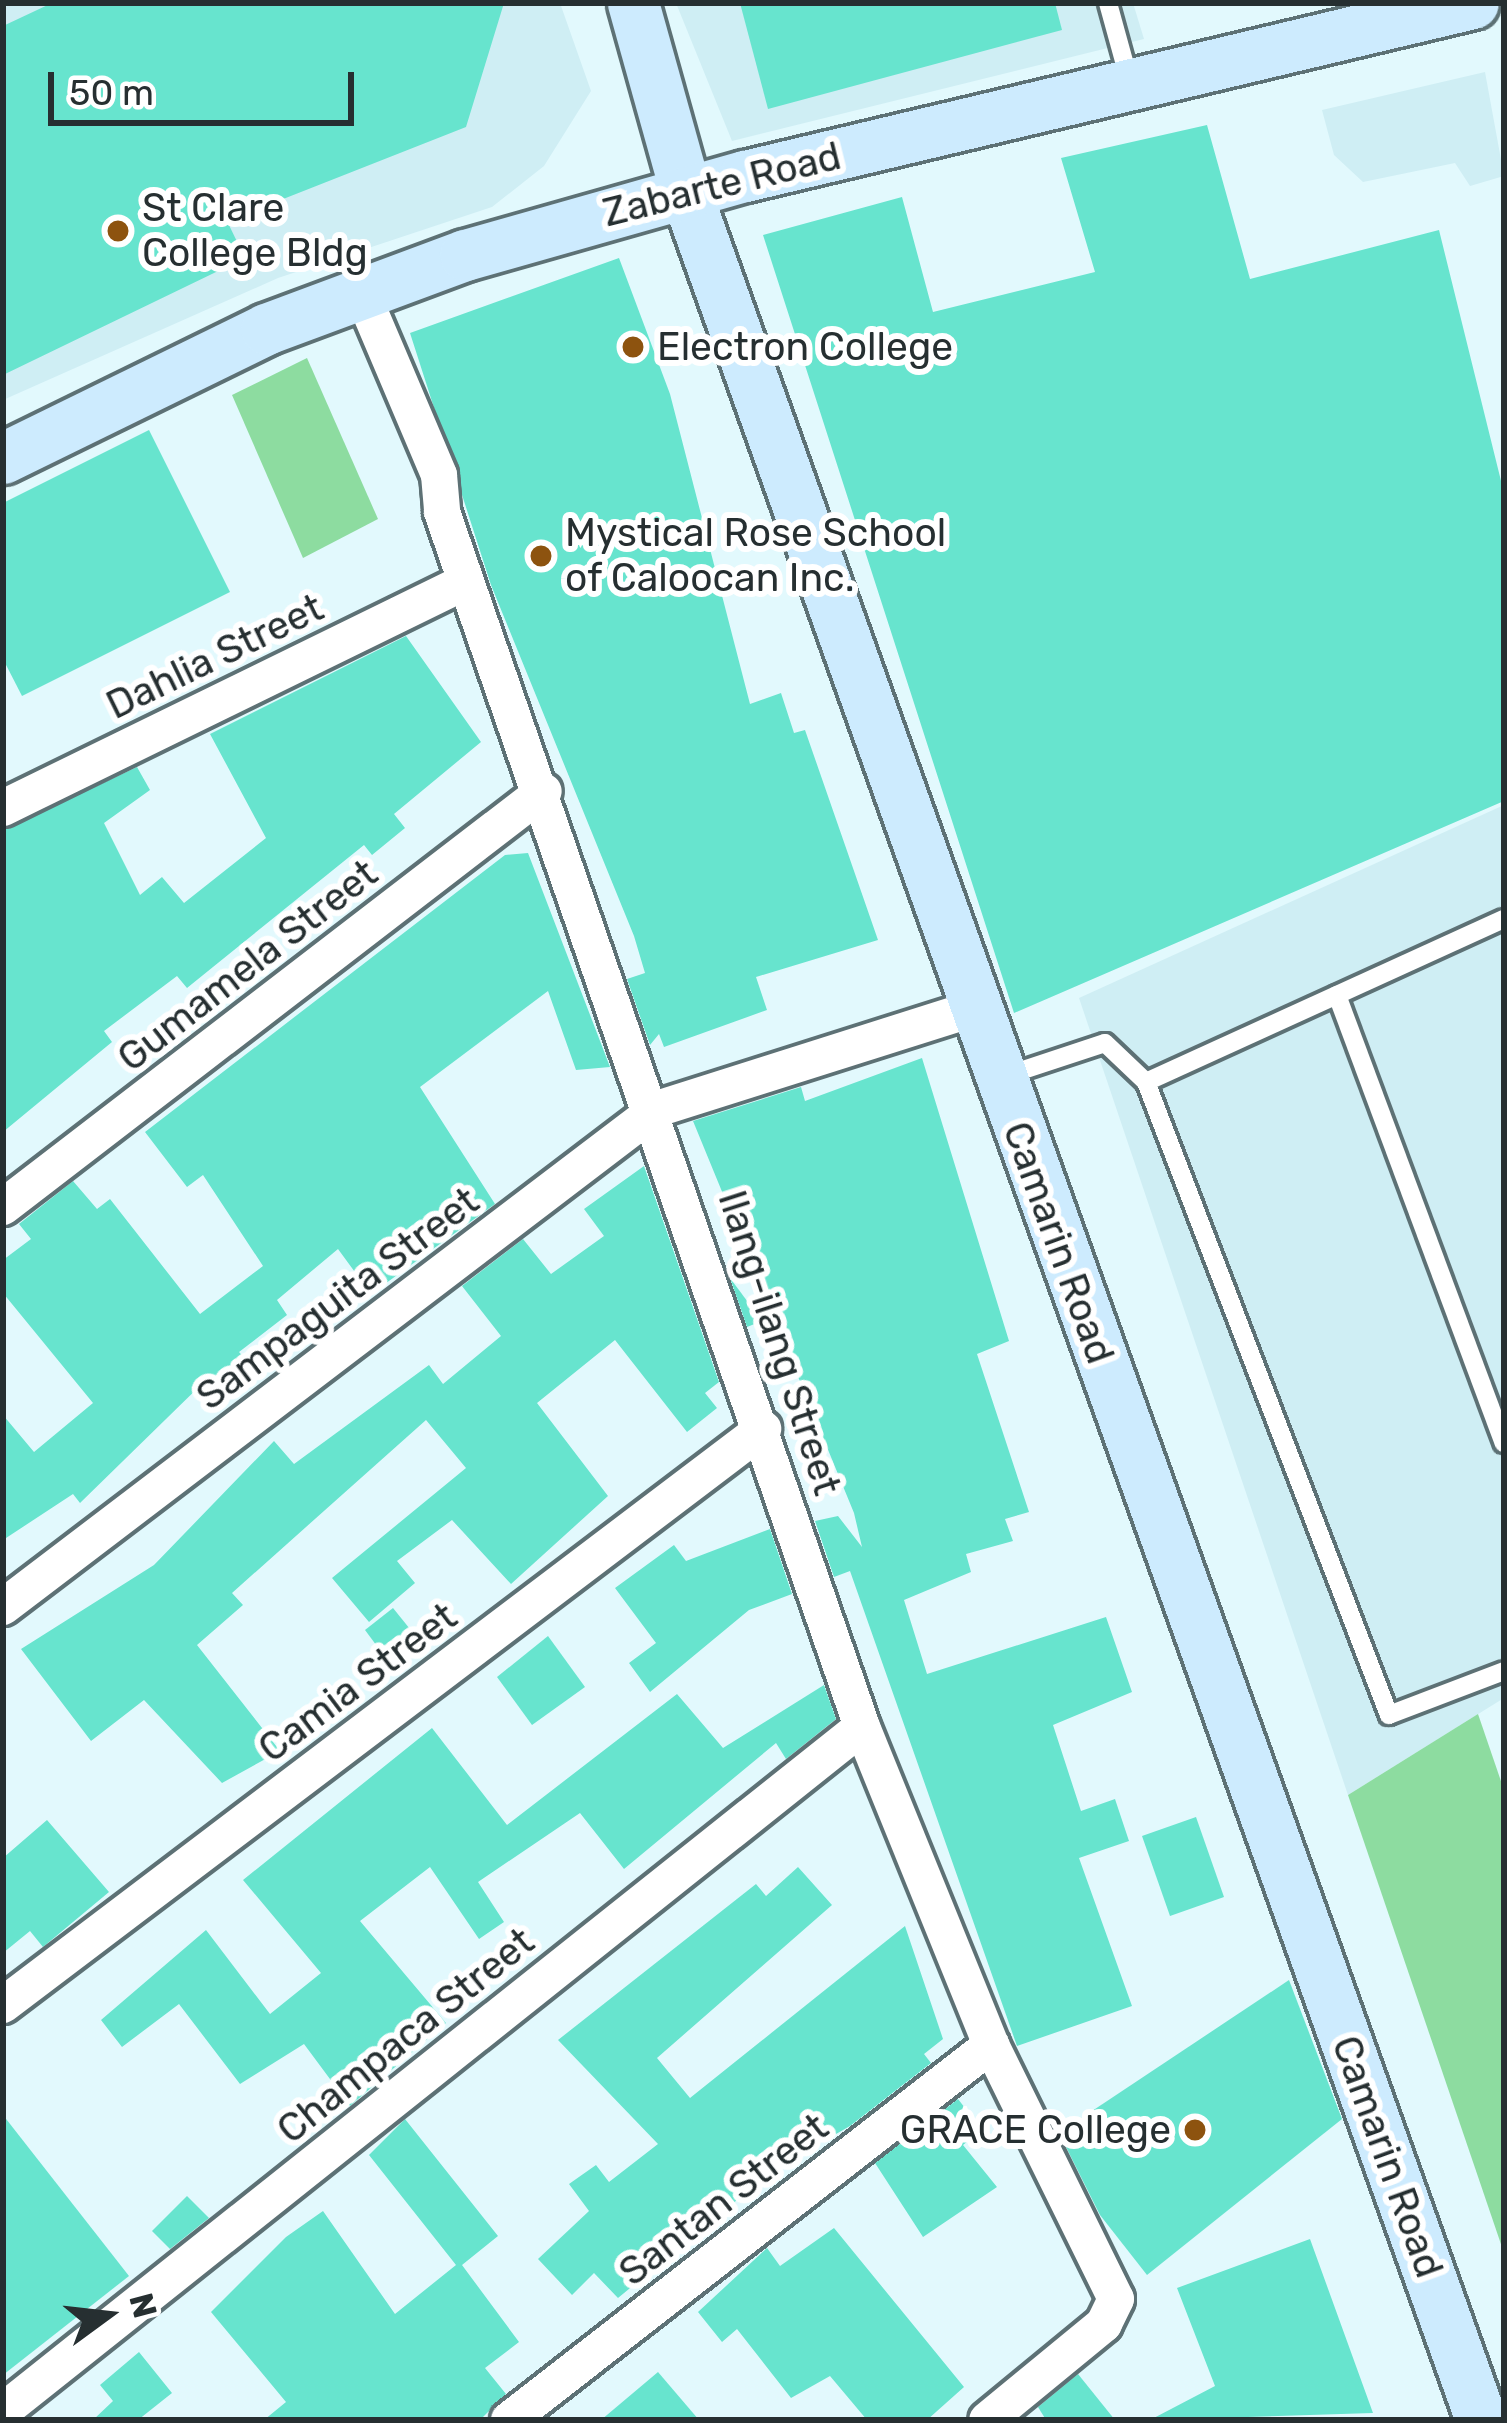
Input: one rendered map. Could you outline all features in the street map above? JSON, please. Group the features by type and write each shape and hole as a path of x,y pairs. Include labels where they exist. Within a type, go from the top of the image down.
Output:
{"main road":[{"name":"Camarin Road","path":"610,3 642,63 969,998 1481,2420"},
{"name":"Camarin Road","path":"633,3 642,63"},
{"name":"Zabarte Road","path":"3,458 361,291 686,193 1132,90 1473,3"}],"street":[{"name":"Ilang-ilang Street","path":"361,291 417,438 439,475 442,512 465,582 657,1109 862,1727 1056,2192 1116,2299 1104,2324 988,2420"},
{"name":"Dahlia Street","path":"3,808 465,582"},
{"name":"Gumamela Street","path":"3,1207 544,791"},
{"name":"Sampaguita Street","path":"3,1607 657,1109 736,1081 795,1046 969,998"},
{"name":"Camia Street","path":"3,2005 763,1429"},
{"name":"Champaca Street","path":"3,2411 862,1727"},
{"name":"Santan Street","path":"509,2420 991,2045"}],"lane":[{"path":"1108,3 1132,90"},
{"path":"1146,1082 1504,919"},
{"path":"1337,995 1504,1443"},
{"path":"999,1078 1105,1043 1146,1082 1389,1714 1504,1671"}],"shaded area":[{"path":"14,3 560,3 591,91 544,166 492,207 278,278 3,400 3,8"},
{"path":"676,3 1133,3 1144,39 732,141"},
{"path":"1485,72 1504,176 1470,186 1455,163 1363,182 1334,155 1322,110"},
{"path":"1504,805 1504,1698 1348,1795 1079,998"}],"green space":[{"path":"307,358 378,519 303,558 232,395"},
{"path":"1478,1714 1504,1790 1504,2253 1348,1795"}],"building":[{"path":"52,3 504,3 466,127 227,221 245,258 3,375 3,26"},
{"path":"740,3 1055,3 1062,30 768,109"},
{"path":"1207,125 1250,279 1439,230 1504,493 1504,801 1014,1013 763,235 902,197 933,312 1095,272 1061,158"},
{"path":"619,258 670,394 750,704 781,693 794,733 805,730 878,940 756,977 767,1010 664,1047 659,1034 650,1045 627,979 645,973 634,936 491,585 410,333"},
{"path":"149,430 230,592 22,696 3,659 3,503"},
{"path":"406,636 481,742 394,814 405,828 372,855 364,845 187,988 177,976 104,1031 112,1042 3,1132 3,830 137,767 150,790 104,823 140,895 162,877 184,903 266,838 210,734"},
{"path":"528,853 610,1067 576,1070 548,991 420,1087 495,1204 371,1294 338,1249 277,1300 287,1315 239,1352 248,1362 220,1388 209,1377 80,1503 73,1494 3,1540 3,1415 34,1452 93,1403 3,1293 3,1260 31,1239 19,1224 73,1181 97,1209 110,1199 200,1314 263,1266 203,1175 187,1187 145,1132 505,855"},
{"path":"922,1058 1009,1341 977,1354 1029,1512 1005,1519 1013,1541 966,1554 971,1572 904,1600 927,1674 1106,1617 1132,1692 1053,1725 1081,1811 1115,1799 1129,1841 1079,1858 1132,2006 1017,2046 850,1571 834,1577 815,1521 838,1516 862,1547 854,1513 693,1121 801,1087 805,1101"},
{"path":"644,1166 719,1382 705,1393 717,1408 687,1432 615,1340 537,1403 608,1496 511,1584 452,1520 397,1561 415,1583 369,1622 332,1578 466,1468 426,1420 232,1593 243,1605 197,1645 280,1751 222,1783 144,1700 91,1741 21,1649 154,1565 274,1441 294,1464 429,1365 443,1384 501,1336 462,1286 523,1239 551,1274 604,1236 584,1209"},
{"path":"730,1278 762,1321 747,1327"},
{"path":"770,1529 792,1594 749,1610 650,1692 629,1663 656,1643 615,1588 674,1545 686,1561"},
{"path":"393,1608 418,1639 388,1661 365,1630"},
{"path":"548,1636 585,1687 532,1725 497,1677"},
{"path":"824,1685 836,1719 786,1759 776,1743 624,1869 580,1813 478,1882 504,1922 479,1939 430,1867 360,1921 446,2023 350,2106 304,2044 240,2084 179,2004 122,2047 101,2020 206,1930 270,2014 321,1973 243,1880 432,1728 507,1825 677,1694 723,1748"},
{"path":"1196,1817 1224,1897 1170,1916 1142,1836"},
{"path":"47,1820 109,1892 43,1947 30,1931 3,1953 3,1858"},
{"path":"798,1867 832,1905 657,2058 690,2098 905,1926 943,2039 924,2054 931,2063 850,2126 836,2134 828,2125 618,2298 594,2273 572,2295 538,2259 589,2211 569,2184 596,2165 609,2182 658,2144 558,2040 756,1884 766,1896"},
{"name":"GRACE College","path":"1289,1980 1342,2119 1147,2275 1100,2215 1059,2133"},
{"path":"958,2099 982,2130 963,2145 997,2187 923,2237 875,2163"},
{"path":"3,2115 129,2276 3,2375"},
{"path":"405,2119 498,2236 462,2265 519,2342 485,2368 506,2394 480,2420 264,2420 286,2402 211,2312 286,2237 323,2211 395,2314 456,2265 369,2155"},
{"path":"187,2196 209,2218 170,2249 152,2231"},
{"path":"834,2228 964,2387 927,2420 867,2420 830,2376 791,2398 737,2329 722,2342 698,2312 767,2248 780,2266"},
{"path":"1310,2239 1373,2413 1150,2420 1215,2386 1177,2288"},
{"path":"139,2352 172,2393 138,2420 93,2420 113,2401 100,2385"},
{"path":"658,2372 699,2420 601,2420"},
{"path":"1078,2374 1115,2420 1046,2420 1038,2407"}],"place":[{"name":"St Clare College Bldg","path":"118,231"},
{"name":"Electron College","path":"633,347"},
{"name":"Mystical Rose School of Caloocan Inc.","path":"541,556"},
{"name":"GRACE College","path":"1195,2130"}]}
